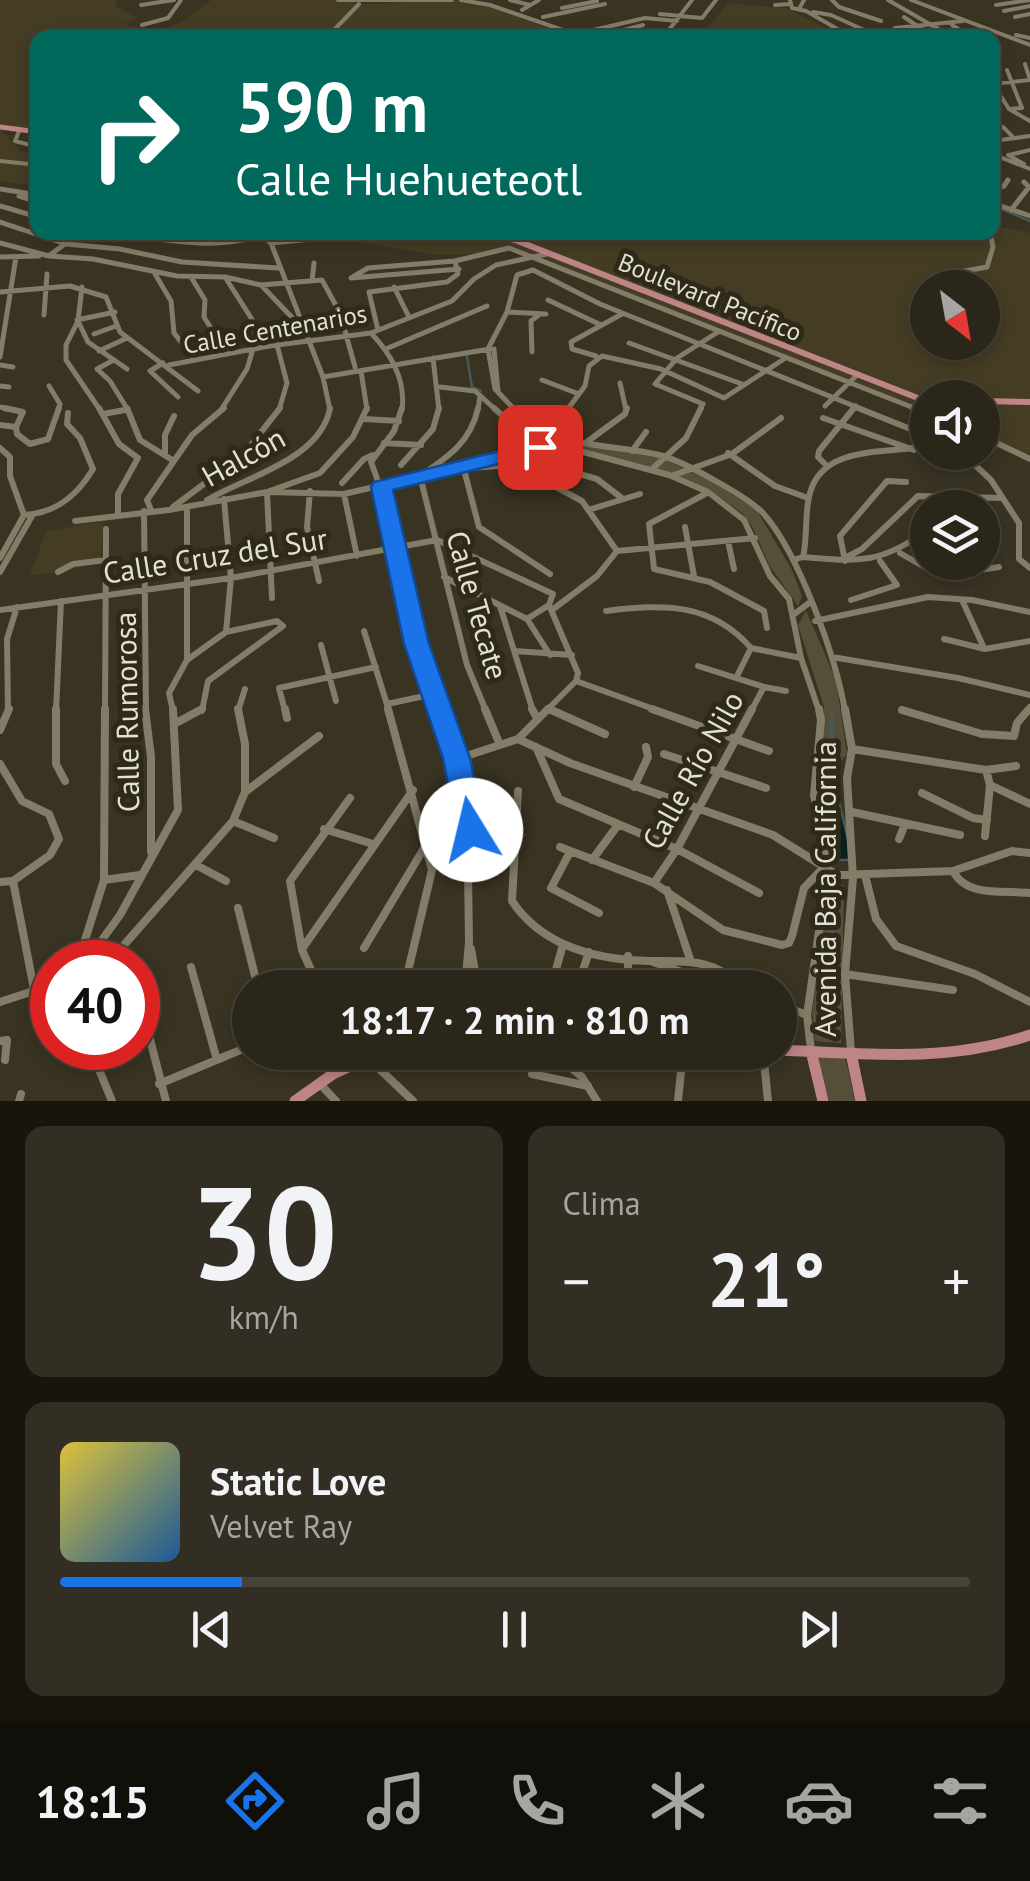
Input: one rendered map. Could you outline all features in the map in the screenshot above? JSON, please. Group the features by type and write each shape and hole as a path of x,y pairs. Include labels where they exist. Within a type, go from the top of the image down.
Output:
{"main road":[{"path":"0,125 30,130"},
{"path":"0,125 30,129"},
{"name":"Boulevard Pacífico","path":"515,240 910,396"},
{"path":"1000,399 1030,402"},
{"path":"797,1051 981,1052 1030,1035"},
{"name":"Avenida Baja California","path":"811,1052 822,1101"},
{"name":"Avenida Baja California","path":"851,1054 861,1101"},
{"path":"295,1101 327,1095 333,1074 340,1070"}],"street":[{"path":"141,4 174,0"},
{"path":"142,25 168,18 180,0"},
{"path":"338,0 452,0"},
{"path":"461,0 490,5 560,30"},
{"path":"522,10 539,0"},
{"path":"543,17 604,4 596,0 562,8"},
{"path":"668,30 692,0"},
{"path":"697,26 716,0"},
{"path":"799,9 804,0"},
{"path":"832,0 882,21"},
{"path":"844,7 850,6 848,0"},
{"path":"888,0 944,30"},
{"path":"912,0 987,30"},
{"path":"983,0 1002,9 1030,4"},
{"path":"506,1 530,5"},
{"path":"1002,9 1014,1 1030,4"},
{"path":"333,30 360,3"},
{"path":"775,4 791,4 831,15 864,30"},
{"path":"858,10 864,6"},
{"path":"806,11 841,30 871,26"},
{"path":"660,14 679,18"},
{"path":"1015,17 1030,14"},
{"path":"904,17 925,30"},
{"path":"594,30 645,18 702,18"},
{"path":"896,28 964,21"},
{"path":"950,24 959,30"},
{"path":"624,30 643,25"},
{"path":"1000,35 1028,46"},
{"path":"1016,35 1030,38"},
{"path":"1000,83 1030,80 1025,64"},
{"path":"1006,70 1022,108 1008,110"},
{"path":"1000,96 1008,110 1029,122"},
{"path":"1000,127 1013,137"},
{"path":"20,129 15,142 30,145"},
{"path":"1000,140 1030,136"},
{"path":"1030,150 1008,156 1030,168"},
{"path":"1000,157 1030,168"},
{"path":"0,161 30,163"},
{"path":"1000,187 1008,180"},
{"path":"1011,210 1029,188 1024,182"},
{"path":"0,188 30,196"},
{"path":"19,196 30,197"},
{"path":"1000,205 1030,216"},
{"path":"0,206 30,215"},
{"path":"0,222 30,232"},
{"path":"54,240 182,262 278,268"},
{"path":"0,242 47,256 71,240"},
{"path":"193,240 239,240"},
{"path":"269,240 302,240"},
{"path":"974,270 987,268 994,247 992,240"},
{"name":"Halcón","path":"202,504 246,478 284,464 318,438 331,404 271,243"},
{"path":"459,269 351,278 352,274 386,265 455,261 505,248 910,407"},
{"name":"Calle Centenarios","path":"166,364 307,337 375,332 452,301 474,279 496,265 547,254"},
{"path":"0,257 93,259 154,273 225,277 262,285 322,280 340,313 368,411 320,472 267,492"},
{"path":"13,367 0,361 16,257"},
{"path":"455,261 459,269"},
{"path":"312,280 314,263"},
{"path":"459,269 454,280 424,288 394,287 368,292 375,332 397,365 404,408 371,462 382,487 417,644 457,758 471,830 467,970"},
{"path":"482,396 498,389 491,348 517,275 528,269 622,314 910,428"},
{"path":"554,282 571,272"},
{"path":"154,273 171,301 174,333 195,360"},
{"path":"44,315 47,274"},
{"path":"191,277 204,300 204,317 228,354"},
{"path":"168,510 240,456 280,413 288,381 273,346 253,326 225,277"},
{"path":"262,285 307,337"},
{"path":"0,292 82,287 106,296 115,312 116,326 127,338 198,390"},
{"path":"82,287 78,320 66,345 66,360 87,386 119,444 138,458 118,494 118,514"},
{"path":"394,287 408,317"},
{"path":"564,289 548,300 601,325"},
{"path":"582,314 600,304"},
{"path":"388,348 487,306"},
{"path":"639,320 659,308"},
{"path":"78,320 115,312"},
{"path":"507,312 543,314 531,322 532,352"},
{"path":"622,314 570,346 585,356 618,357 666,372 724,398 785,358"},
{"path":"78,320 81,334 127,369"},
{"path":"94,334 116,326"},
{"path":"148,511 147,500 192,435 225,407 247,369 256,348 253,326"},
{"path":"651,470 686,438 703,404 657,387 678,358 718,331"},
{"path":"99,351 127,338"},
{"path":"629,343 742,384"},
{"path":"323,377 491,348"},
{"path":"568,439 576,414 566,410 585,386 589,366 602,356"},
{"path":"401,465 422,446 440,418 440,387 433,358"},
{"path":"112,361 96,366 113,381 124,410 134,418 140,440 174,461"},
{"path":"166,364 150,371 178,398"},
{"path":"825,406 856,376"},
{"path":"542,380 579,394"},
{"path":"586,442 625,414 628,407 620,383"},
{"path":"0,386 9,388"},
{"path":"0,407 23,412 16,426 17,434 30,444 48,439 60,404 49,386"},
{"path":"440,387 468,388 482,396"},
{"name":"Avenida Baja California","path":"498,389 545,442"},
{"path":"420,476 464,446 478,418 482,396"},
{"name":"Avenida Baja California","path":"482,396 517,429 545,442 586,442 666,457 696,470 762,512 793,560 838,676 852,748 847,778 853,874 845,974 851,1054"},
{"path":"826,464 818,456 819,451 856,406"},
{"path":"103,414 124,410"},
{"path":"0,558 28,515 73,498 93,469 80,438 67,424 68,413"},
{"path":"165,456 165,435 174,416"},
{"path":"669,475 696,470 771,430 781,418"},
{"path":"822,418 910,448"},
{"path":"364,420 399,421"},
{"path":"0,425 16,426"},
{"path":"632,452 646,432"},
{"path":"75,521 186,508 267,492 310,490 344,494 464,468 528,464 545,442"},
{"path":"464,468 545,442 557,446"},
{"path":"383,443 422,446"},
{"path":"1000,445 1030,459"},
{"name":"Avenida Baja California","path":"557,446 669,475 708,492 736,512 755,538 770,576 789,599 801,658 814,688 821,720 814,794 826,868 807,1015 811,1052"},
{"path":"0,448 10,457 10,476 28,515"},
{"path":"803,557 812,480 826,464 871,453 910,450"},
{"path":"728,453 774,486 808,498"},
{"path":"342,483 364,458 373,455"},
{"path":"528,464 530,473 572,493 617,551"},
{"path":"504,466 507,480"},
{"path":"464,468 479,527 550,574"},
{"path":"981,470 1019,523 1019,559 1030,568"},
{"path":"569,471 596,479 623,499"},
{"name":"Calle Tecate","path":"420,476 467,665 500,745"},
{"path":"845,559 840,536 887,482 906,482"},
{"path":"310,490 307,526 319,580"},
{"path":"267,492 272,598"},
{"path":"708,492 649,524 656,573 694,576 764,611 767,628"},
{"path":"344,494 357,556"},
{"path":"588,510 640,494"},
{"path":"845,559 862,549 918,496 1002,498"},
{"path":"224,499 230,578 226,632"},
{"path":"102,940 178,810 176,723 169,693 186,660 186,508"},
{"name":"Calle Rumorosa","path":"148,511 143,690 151,757 151,853"},
{"path":"0,572 28,515"},
{"path":"685,526 694,576"},
{"path":"86,940 104,880 106,530"},
{"path":"527,618 550,608 598,575 617,551 755,538"},
{"path":"436,540 554,596 550,608 578,673 576,682 518,739 457,758"},
{"name":"Calle Cruz del Sur","path":"0,610 268,572 436,540"},
{"path":"728,541 734,569"},
{"path":"793,560 803,557 880,561 910,544"},
{"path":"900,552 910,558"},
{"path":"58,572 74,564 106,560"},
{"path":"851,600 898,585 880,561"},
{"path":"444,578 527,618 550,654"},
{"path":"815,621 854,618 916,599 962,599 1030,612"},
{"path":"962,599 985,649"},
{"path":"61,602 54,744 56,764 66,781"},
{"path":"794,615 809,603"},
{"path":"606,611 656,605 710,613 735,625 750,648 801,658"},
{"path":"500,606 527,704 538,718"},
{"path":"2,726 12,692 6,641 17,607"},
{"path":"176,723 202,711 208,681 283,626 277,621 226,632 186,660"},
{"path":"364,631 413,790 432,870 408,970"},
{"path":"944,639 985,649 1030,641"},
{"path":"321,645 326,677 336,701"},
{"path":"736,678 750,648"},
{"path":"515,651 572,655"},
{"path":"831,657 958,678 1030,695"},
{"name":"Calle Río Nilo","path":"654,883 678,849 734,736 764,687 698,666"},
{"path":"287,718 280,688 376,667"},
{"path":"576,682 769,750"},
{"path":"764,687 786,692"},
{"path":"130,940 233,820 245,792 245,744 237,706 245,689"},
{"path":"387,704 434,694"},
{"path":"902,710 954,730 995,738 1014,736 1030,707"},
{"path":"549,708 605,734"},
{"path":"0,711 2,726"},
{"path":"245,792 319,736"},
{"path":"518,739 634,787 773,836 836,875 954,870 1012,851 1030,853"},
{"path":"536,746 554,796 678,849 759,893"},
{"path":"634,787 648,757 646,746"},
{"path":"852,748 986,770 1016,766"},
{"path":"664,754 766,788"},
{"path":"0,764 22,800 49,814 59,840 50,855 13,881 0,882"},
{"path":"985,836 990,785 986,770"},
{"path":"990,785 1030,804"},
{"path":"302,950 413,790"},
{"path":"518,791 512,901 547,940 562,948 628,956 677,970"},
{"path":"922,793 972,818 987,820"},
{"path":"311,970 302,950 290,881 350,798"},
{"path":"852,812 960,835"},
{"path":"233,820 274,838"},
{"path":"899,839 905,824"},
{"path":"592,860 618,825"},
{"path":"324,829 373,844"},
{"path":"424,832 471,830"},
{"path":"364,948 426,844"},
{"path":"560,847 666,889 724,930 782,945 789,943 792,936 799,892 810,876 826,868"},
{"path":"570,852 551,888 599,913"},
{"path":"196,865 226,882"},
{"path":"954,870 956,880 965,887 1030,893"},
{"path":"104,880 141,874"},
{"path":"865,874 876,920 896,946 974,974 1030,1002"},
{"path":"13,881 30,968"},
{"name":"Calle Río Nilo","path":"666,889 690,959"},
{"path":"238,908 254,970"},
{"path":"469,942 474,970"},
{"path":"556,970 562,948"},
{"path":"583,970 588,952"},
{"path":"628,956 628,970"},
{"path":"652,961 664,957 690,959 715,970"},
{"path":"191,967 217,1060"},
{"path":"845,974 953,990"},
{"path":"0,1002 30,990"},
{"path":"797,1011 807,1015"},
{"path":"0,1041 7,1040 4,1060"},
{"path":"160,1084 232,1054"},
{"path":"99,1070 112,1101"},
{"path":"157,1070 166,1101"},
{"path":"383,1070 413,1101"},
{"path":"572,1070 589,1086 597,1101"},
{"path":"678,1101 681,1070"},
{"path":"764,1070 768,1101"},
{"path":"532,1074 589,1086"}],"shaded area":[{"path":"0,0 116,0 116,6 137,18 125,24 162,29 184,21 211,0 337,0 360,4 460,0 499,8 563,30 30,30 30,131 0,128"},
{"path":"728,3 785,8 831,30 700,30 707,29"},
{"path":"0,128 20,151 30,153 30,185 0,181"},
{"path":"1000,227 1030,233 1030,457 1000,442 1000,380 910,380 910,405 508,249 486,254 435,255 359,242 1000,240"},
{"path":"557,438 664,459 756,509 792,570 802,596 798,606 769,565 743,514 711,491 551,442"},
{"path":"104,521 100,562 63,572 30,575 46,531"},
{"path":"806,610 836,680 847,754 842,760 823,761 824,707 798,625"},
{"path":"830,881 844,886 841,1043 815,1041 812,1013"},
{"path":"819,1055 839,1055 846,1061 855,1101 829,1101"}],"water":[{"path":"826,763 835,763 834,797 839,802 853,860 832,860"}],"waterway":[{"path":"1000,208 1030,221"},
{"path":"467,357 472,387 481,391"},
{"path":"831,763 832,714"},
{"path":"829,962 834,913"}],"route":[{"path":"471,830 457,758 417,644 382,487 540,447"}]}
